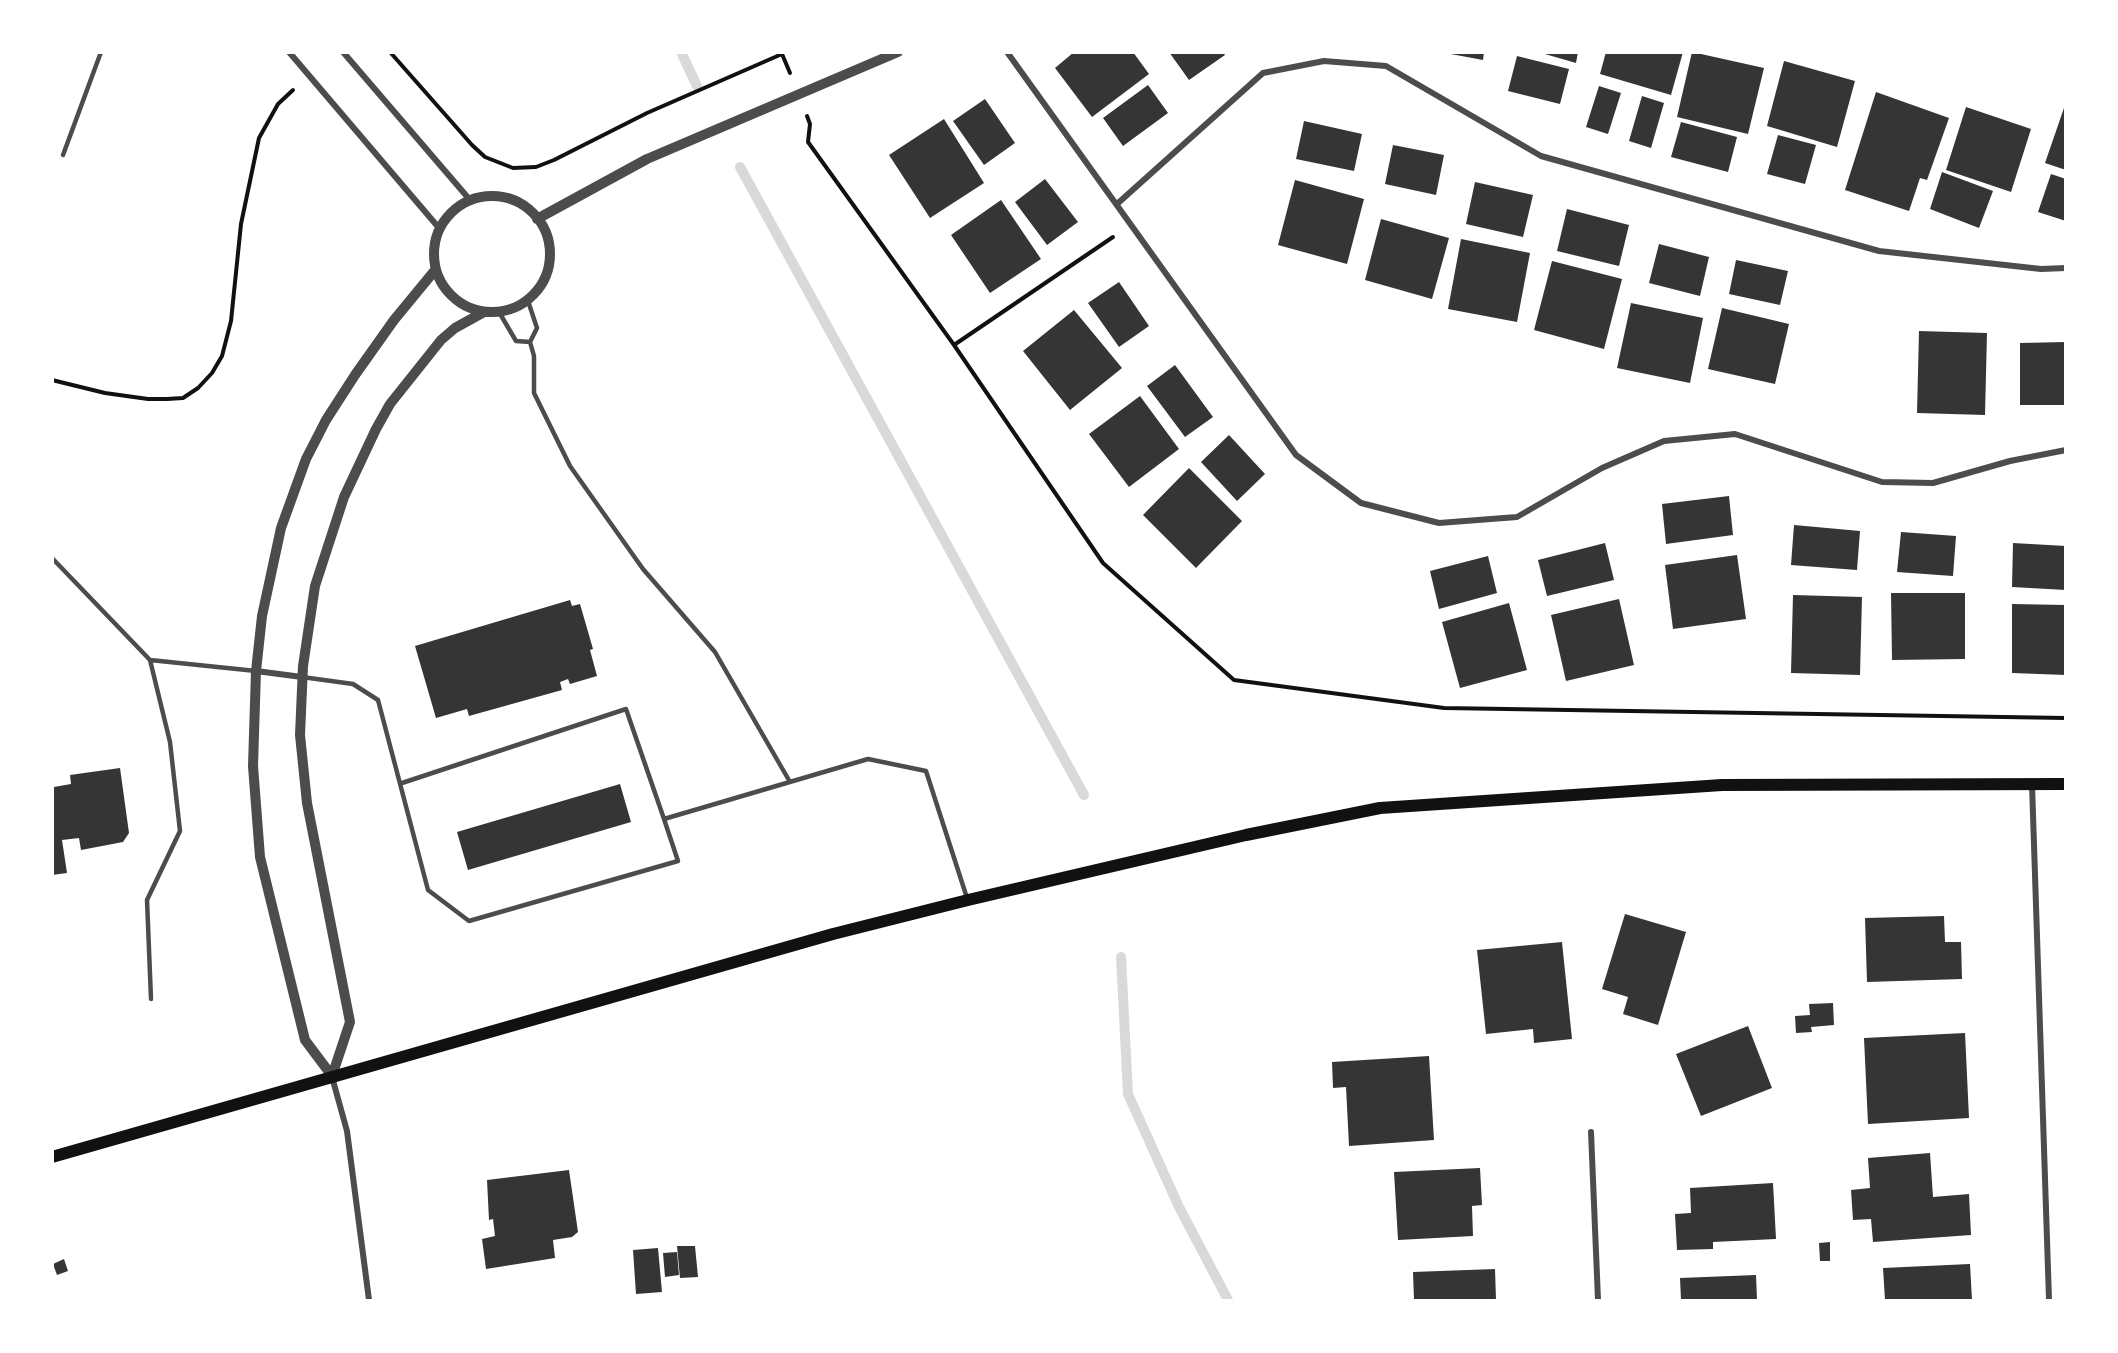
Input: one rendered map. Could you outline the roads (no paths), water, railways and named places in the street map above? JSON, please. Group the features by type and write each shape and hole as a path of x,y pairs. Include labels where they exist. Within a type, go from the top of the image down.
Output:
{"main road":[{"path":"52,1156 833,934 1246,835 1380,808 1722,785 2066,783"}],"street":[{"path":"289,52 439,228"},
{"path":"343,52 470,201"},
{"path":"872,52 878,63"},
{"path":"537,219 636,164 878,63 898,52"},
{"path":"1007,52 1296,455 1361,503 1439,523 1517,517 1602,468 1664,441 1735,435 1882,482 1934,483 2010,461 2066,450"},
{"path":"1116,204 1263,73 1324,61 1386,66 1541,156 1879,251 2041,269 2066,268"},
{"path":"491,196 507,198 522,204 537,219 549,243 550,259 546,275 528,301 499,312 484,312 469,308 455,300 444,288 436,269 435,243 439,228 448,215 470,201 491,196"},
{"path":"369,1300 348,1131 332,1076 305,1040 260,856 253,766 256,670 262,616 271,567 281,528 306,459 326,420 355,375 394,320 436,269"},
{"path":"332,1076 350,1022 303,773 300,735 302,676 315,586 344,497 390,404 441,340 455,328 484,312"},
{"path":"256,670 302,676"},
{"path":"2032,783 2049,1300"},
{"path":"1591,1132 1598,1300"}],"lane":[{"path":"63,155 101,52"},
{"path":"528,301 537,328 530,342 534,356 534,393 570,466 643,569 715,651 790,782"},
{"path":"499,312 516,341 530,342"},
{"path":"52,558 150,660 170,742 180,831 147,900 151,999"},
{"path":"150,660 256,670"},
{"path":"302,676 353,684 378,700 402,783 428,890 469,921 678,861 626,709 402,783"},
{"path":"664,819 868,759 926,771 968,900"}],"waterway":[{"path":"681,52 697,86"},
{"path":"740,167 1084,795"},
{"path":"1121,957 1128,1094 1179,1207 1228,1300"}]}
